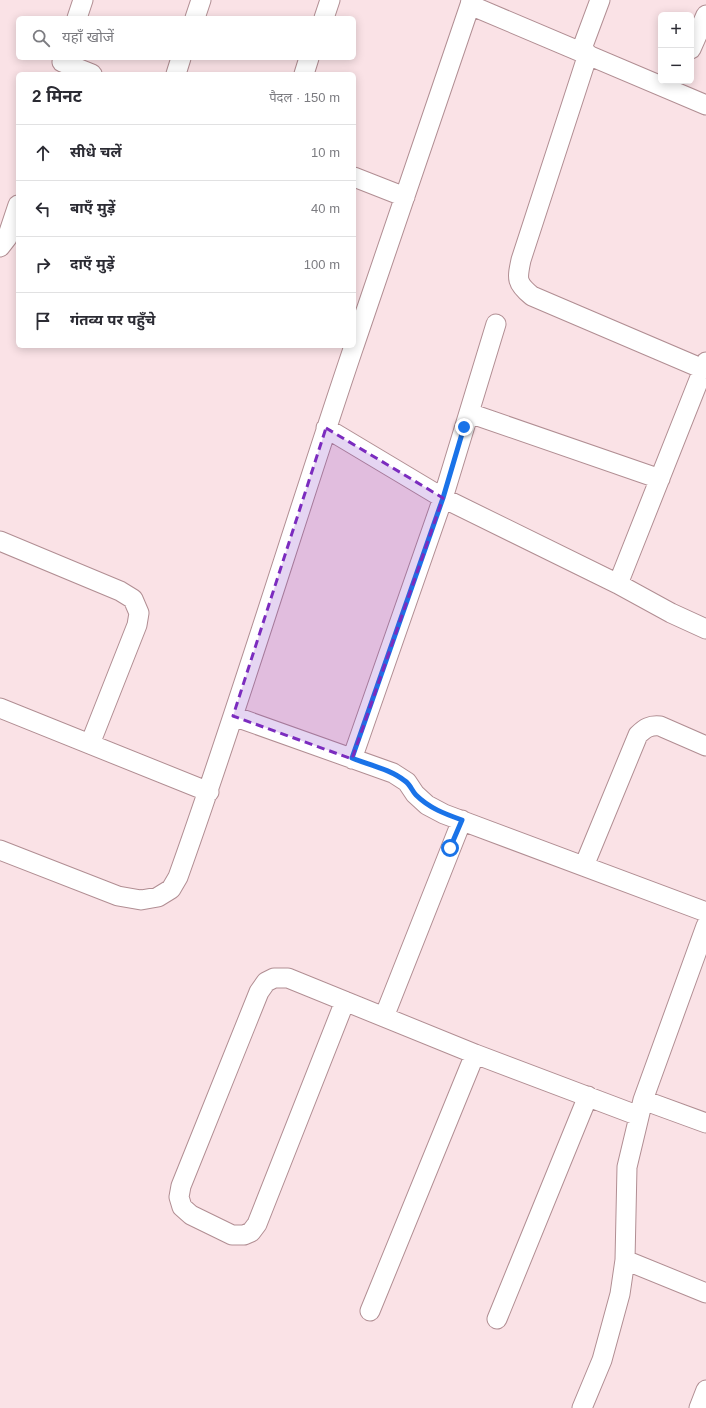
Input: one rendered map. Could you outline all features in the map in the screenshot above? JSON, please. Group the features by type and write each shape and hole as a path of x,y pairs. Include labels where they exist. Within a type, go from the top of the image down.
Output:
{"street":[{"path":"78,16 83,0"},
{"path":"196,16 201,0"},
{"path":"325,16 330,0"},
{"path":"600,0 521,260 518,277 523,288 532,296 705,365 618,584"},
{"path":"356,340 471,2 584,53 675,86 706,105"},
{"path":"692,48 706,15"},
{"path":"177,72 180,60"},
{"path":"305,72 308,60"},
{"path":"62,65 85,72"},
{"path":"356,178 405,197"},
{"path":"0,247 7,238 16,211"},
{"path":"352,758 443,498 496,324"},
{"path":"0,850 118,896 141,900 158,897 171,889 178,877 209,792 326,428 353,348"},
{"path":"469,413 660,479"},
{"path":"326,428 443,498 618,584 671,613 706,629"},
{"path":"0,541 120,591 133,600 139,613 137,625 90,744"},
{"path":"0,708 209,792"},
{"path":"233,716 393,773 407,782 415,794 427,805 444,814 706,912"},
{"path":"584,866 638,735 645,728 652,725 660,726 706,746"},
{"path":"384,1017 462,820"},
{"path":"582,1408 602,1360 620,1294 625,1260 627,1167 641,1108 706,926"},
{"path":"345,1001 257,1224 251,1232 244,1235 232,1235 191,1215 182,1207 180,1197 181,1186 259,992 266,982 274,978 288,978 345,1001 475,1054 588,1096 706,1123"},
{"path":"370,1311 475,1054"},
{"path":"497,1319 588,1096"},
{"path":"625,1260 706,1292"},
{"path":"699,1408 706,1390"}],"highlighted area":[{"path":"326,428 443,498 352,759 233,716"}],"route":[{"path":"450,848 462,820 444,814 427,805 415,794 407,782 393,773 352,758 443,498 464,427"}]}
